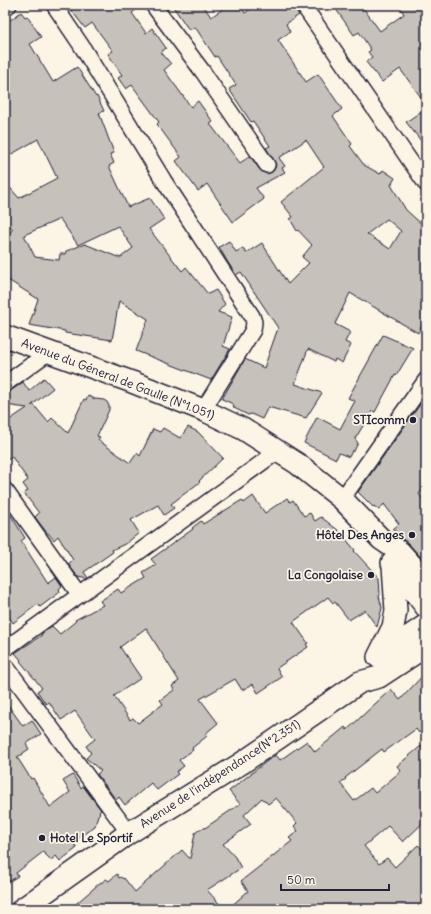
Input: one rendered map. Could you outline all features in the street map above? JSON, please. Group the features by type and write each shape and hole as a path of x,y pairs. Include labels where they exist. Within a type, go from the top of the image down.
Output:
{"main road":[{"name":"Avenue du Géneral de Gaulle (N°1.051)","path":"5,336 132,382 203,410 243,429 298,464 342,499 381,539 400,552 426,581"},
{"name":"Avenue du Géneral de Gaulle (N°1.051)","path":"381,539 393,565 426,607"},
{"path":"378,657 393,627 396,611 393,565"},
{"name":"Avenue de l'indépendance(N°2.351)","path":"360,682 369,664 426,625"},
{"name":"Avenue de l'indépendance(N°2.351)","path":"22,909 129,832 242,763 360,682 379,677 426,646"}],"street":[{"path":"5,8 8,5"},
{"path":"54,5 164,181 252,316 254,322 253,330 203,410"},
{"path":"153,5 203,72 267,165"},
{"path":"303,5 426,184"},
{"path":"5,384 49,352"},
{"path":"342,499 426,380"},
{"path":"5,649 278,451"},
{"path":"5,490 79,594"},
{"path":"5,665 129,832"}],"building":[{"path":"76,5 142,5 132,13 146,33 152,28 166,48 161,52 171,64 164,70 191,107 198,101 213,122 210,124 240,163 250,156 260,170 267,174 272,172 276,165 266,148 270,146 253,121 251,122 229,89 236,85 217,56 215,57 195,27 189,30 172,5 203,5 211,17 229,5 240,5 245,13 256,5 292,5 299,15 286,24 290,32 278,40 306,82 318,74 342,109 333,116 352,144 350,146 364,165 380,174 383,170 395,178 391,185 406,210 426,228 426,317 418,333 350,293 335,324 350,332 345,342 351,345 342,363 335,359 334,362 308,349 295,384 322,393 306,418 268,407 262,419 251,414 248,415 234,408 233,404 222,399 245,359 264,368 278,328 241,272 236,275 219,247 229,241 236,252 243,248 246,253 262,243 288,284 309,263 302,257 312,245 298,230 297,231 290,219 293,217 281,202 324,167 306,140 279,158 285,166 282,168 285,172 256,188 264,199 233,222 207,184 198,191 176,161 181,157 157,124 159,122 132,85 126,89 118,78 122,75 108,54 113,51 92,23 85,28 71,10","holes":["387,219 401,231 390,249 367,234"]},
{"path":"333,5 361,5 380,31 404,14 399,5 426,5 426,104 400,69 382,82 366,62 372,57 368,52 371,50 359,32 354,35"},
{"path":"21,12 25,17 27,16 41,37 30,44 53,82 77,67 96,97 97,96 104,111 99,113 114,153 110,154 114,163 109,166 128,207 150,198 164,219 149,229 182,271 186,267 208,294 216,290 225,304 218,312 232,317 223,346 230,349 211,380 136,351 148,319 119,301 112,340 65,333 65,331 29,325 38,299 5,278 5,258 9,255 5,248 5,238 13,229 5,222 5,182 19,198 57,178 38,139 5,158 5,24","holes":["60,219 78,245 118,226 133,248 120,258 85,244 66,251 65,254 60,254 59,260 35,257 24,235"]},
{"path":"426,108 426,147 406,122"},
{"path":"383,335 413,348 396,376 395,375 375,412 372,411 355,439 358,443 354,451 352,451 349,457 339,453 336,459 304,443 317,417 340,429 355,401 348,398"},
{"path":"44,378 53,388 33,404 48,422 52,418 68,433 84,399 86,400 88,396 95,399 104,400 109,406 109,410 97,436 100,437 98,440 130,463 137,453 140,456 153,429 160,432 163,428 180,438 188,427 198,432 223,458 199,481 200,482 171,504 174,508 164,515 158,505 131,520 139,533 129,542 112,550 113,552 84,572 88,578 87,579 78,577 68,564 73,560 58,536 54,540 35,517 39,513 24,493 28,491 23,484 28,480 12,457 5,461 5,423 27,408 5,405 5,395 23,382 29,391"},
{"path":"426,396 426,485 419,494 426,504 426,563 393,529 399,524 384,504 379,510 374,506 373,507 358,492"},
{"path":"253,496 265,513 287,498 290,502 293,500 304,516 310,513 315,521 321,517 339,531 355,550 354,551 379,578 379,596 382,608 377,627 365,610 349,620 335,602 333,603 328,597 293,622 308,643 306,644 308,647 277,668 282,677 258,693 253,684 242,690 235,679 200,699 218,723 205,734 207,736 192,748 193,750 179,760 184,766 176,772 178,774 157,790 151,783 125,805 119,797 116,800 97,774 101,771 86,758 91,753 86,746 95,739 75,711 61,720 49,702 46,704 37,691 42,688 15,653 42,635 41,634 52,626 60,634 76,621 75,620 103,605 100,601 118,589 121,593 146,578 143,573 156,565 151,559 193,529 192,528 201,521 203,524 242,500 244,503","holes":["146,628 179,681 172,686 174,690 160,700 163,704 138,723 133,718 130,720 114,696 141,678 120,647"]},
{"path":"5,506 25,538 21,541 48,583 56,577 62,586 59,589 60,592 40,607 38,604 13,623 5,611"},
{"path":"426,672 426,726 419,733 416,729 384,752 382,749 340,783 354,801 371,788 375,793 401,771 397,766 421,746 426,752 426,820 403,842 388,826 364,846 379,864 387,858 395,867 418,845 426,853 426,909 228,909 248,891 241,881 292,841 289,838 298,831 294,826 297,823 276,798 268,804 262,798 244,815 251,824 223,844 235,857 241,868 207,890 224,909 70,909 101,882 106,879 109,881 117,874 119,878 124,878 135,892 182,850 190,859 195,833 200,829 205,828 240,804 229,791 276,755 280,760 307,741 315,752 345,727 347,730 391,689 400,700"},
{"name":"Hotel Le Sportif","path":"5,701 23,726 32,720 41,734 26,744 29,749 17,757 31,779 33,778 50,807 70,792 63,781 73,775 81,788 83,786 101,810 95,826 73,842 77,848 60,861 56,856 51,860 43,852 16,873 18,876 5,884"}],"place":[{"name":"STIcomm","path":"413,420"},
{"name":"Hôtel Des Anges","path":"412,535"},
{"name":"La Congolaise","path":"371,575"},
{"name":"Hotel Le Sportif","path":"42,838"}]}
